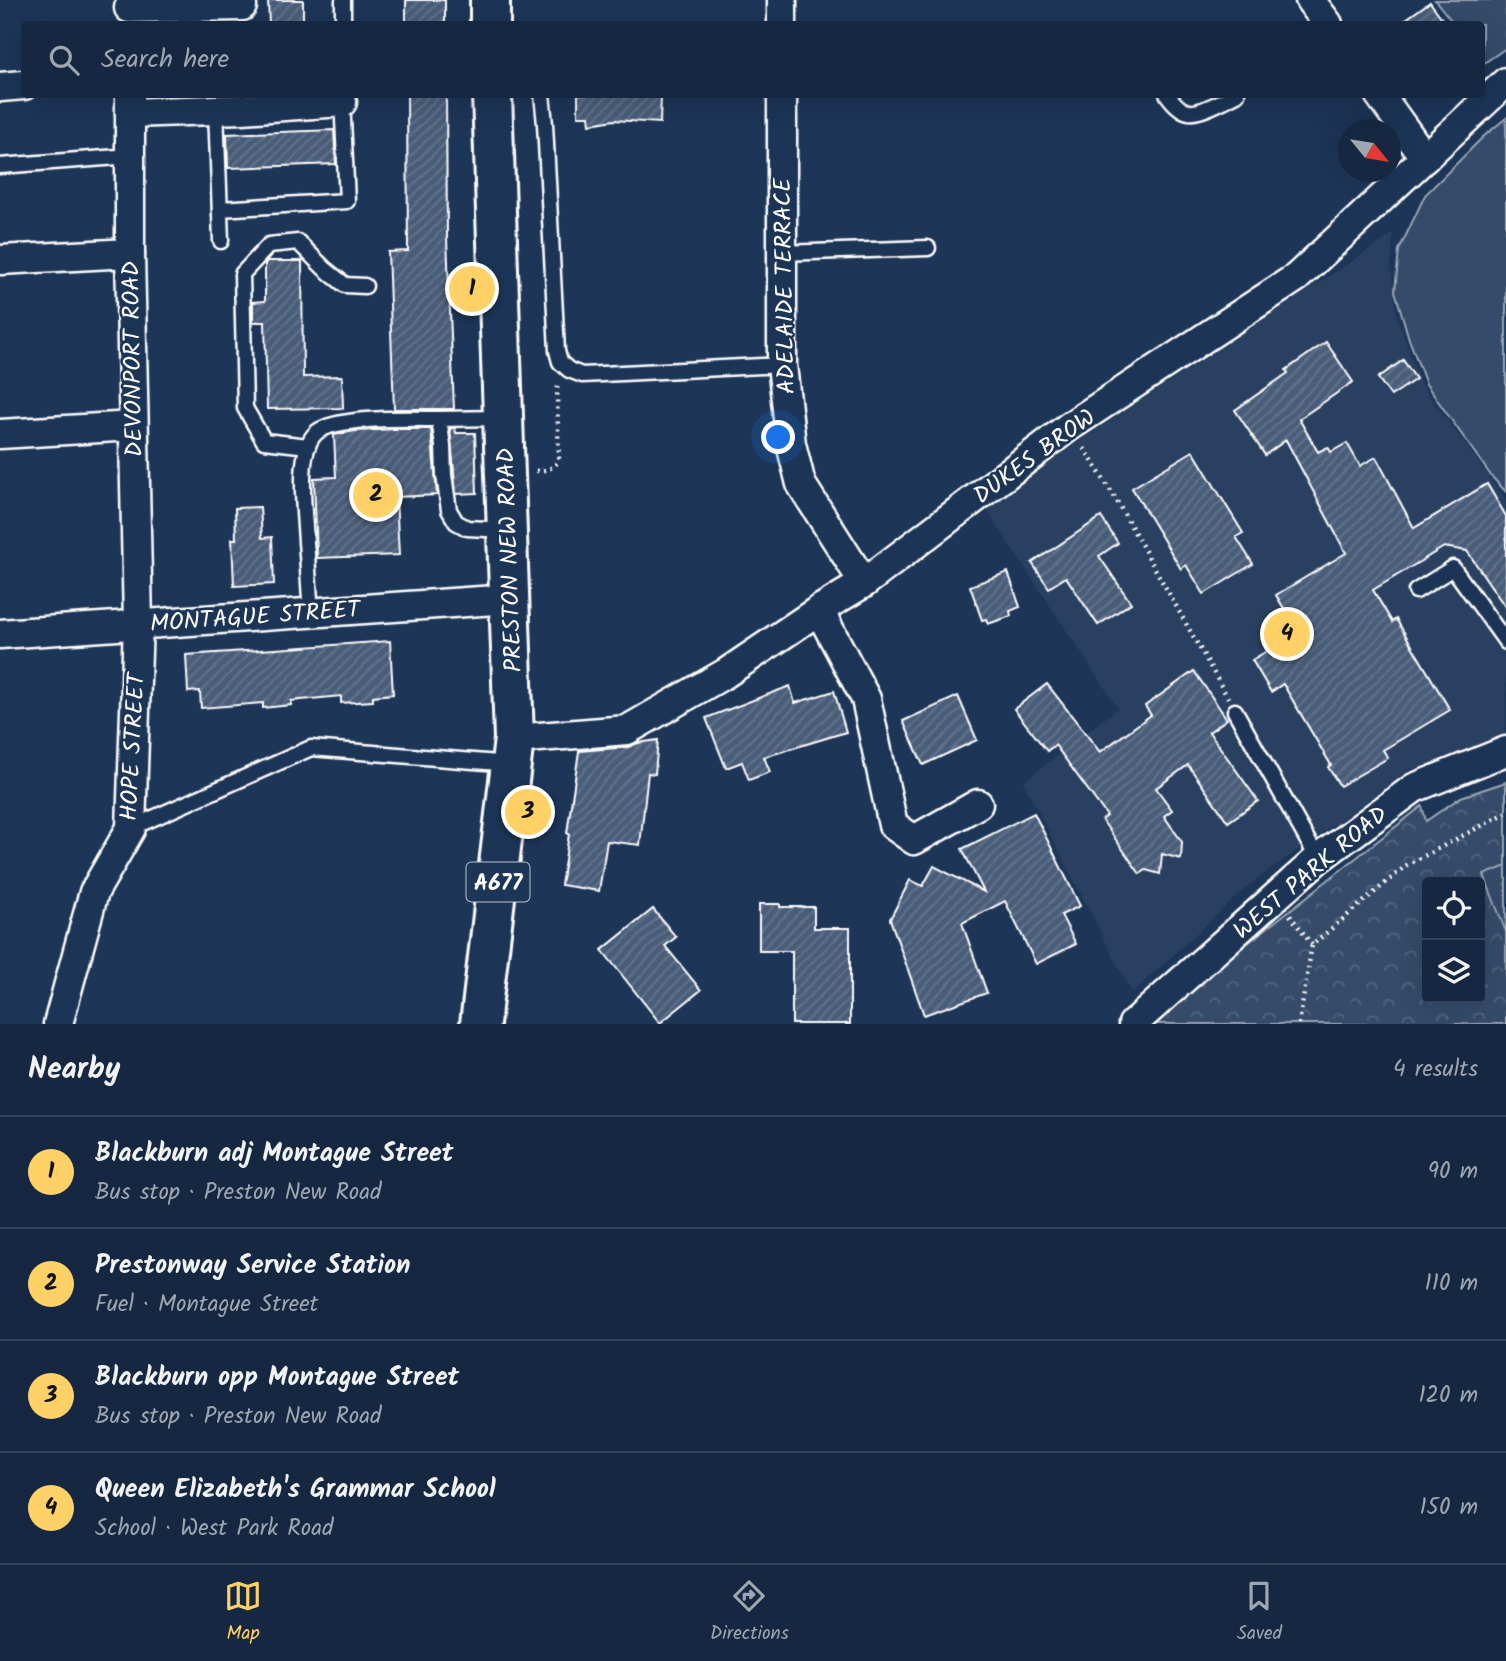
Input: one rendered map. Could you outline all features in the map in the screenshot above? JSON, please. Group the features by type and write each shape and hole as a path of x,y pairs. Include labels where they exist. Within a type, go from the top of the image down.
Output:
{"highway":[{"path":"490,0 490,21"},
{"name":"PRESTON NEW ROAD","path":"480,1024 513,752 492,98"}],"street":[{"path":"782,0 782,21"},
{"path":"1310,0 1326,21"},
{"path":"129,11 242,10"},
{"name":"DUKES BROW","path":"513,752 627,730 726,673 864,583 1070,426 1297,277 1506,82"},
{"path":"0,87 21,85"},
{"path":"130,104 234,104 342,98"},
{"name":"ADELAIDE TERRACE","path":"782,98 782,365 791,444 801,484 864,583"},
{"path":"1382,98 1424,158"},
{"name":"DEVONPORT ROAD","path":"130,104 130,253 138,623"},
{"path":"0,260 130,253"},
{"path":"0,434 133,426"},
{"name":"MONTAGUE STREET","path":"0,634 510,599"},
{"path":"819,610 866,699 893,825 914,840 978,804"},
{"name":"HOPE STREET","path":"58,1024 94,892 131,828 138,623"},
{"name":"WEST PARK ROAD","path":"1133,1024 1318,859 1414,788 1506,751"}],"lane":[{"path":"342,21 343,0"},
{"path":"220,209 347,201 342,98"},
{"path":"542,98 551,214 555,332 561,362 569,370 582,375 782,365"},
{"path":"1171,98 1190,113 1227,98"},
{"path":"221,241 220,209 234,104"},
{"path":"0,166 131,156"},
{"path":"308,446 264,441 245,408 242,274 269,245 298,242 345,285 365,286"},
{"path":"782,253 928,248"},
{"path":"311,612 303,484 308,446 316,433 330,425 389,420 504,418"},
{"path":"439,419 449,510 456,522 467,528 508,530"},
{"path":"1416,591 1453,568 1506,642"},
{"path":"1235,712 1318,859"},
{"path":"131,828 311,748 513,752"}],"path":[{"path":"558,382 556,397 559,454"},
{"path":"1070,426 1114,496 1235,712"},
{"path":"1299,1024 1312,945 1407,865 1506,813"},
{"path":"1276,896 1312,945"}],"shaded area":[{"path":"1393,234 1391,268 1397,317 1420,383 1506,500 1506,736 1410,770 1249,885 1132,993 1023,782 1118,708 983,505"}],"green space":[{"path":"1435,0 1506,0 1506,48 1485,62 1485,21 1452,21"},
{"path":"1506,118 1506,492 1492,477 1426,384 1395,291 1399,250 1425,195"},
{"path":"1506,782 1506,1024 1145,1024 1422,806 1426,821 1461,797"},
{"path":"1506,866 1506,932 1485,877 1484,875"}],"building":[{"path":"268,0 303,0 303,21 269,21"},
{"path":"406,0 445,0 445,21 406,21"},
{"path":"1430,2 1444,21 1403,21"},
{"path":"407,98 446,98 447,238 454,409 394,409 388,252 408,251"},
{"path":"578,98 661,98 660,123 614,120 590,124 589,116 578,116"},
{"path":"334,130 336,164 228,168 227,134"},
{"path":"267,261 302,261 303,377 342,376 343,408 267,409 265,322 253,322 253,302 265,301"},
{"path":"1326,342 1353,382 1299,419 1318,452 1328,447 1331,452 1347,443 1360,466 1376,457 1414,528 1487,484 1506,516 1506,608 1467,551 1444,547 1373,590 1392,622 1396,619 1450,710 1383,750 1388,758 1340,786 1328,767 1331,765 1283,684 1271,692 1252,660 1298,632 1276,595 1346,553 1286,440 1265,455 1235,410"},
{"path":"1403,360 1416,379 1391,396 1378,378"},
{"path":"450,428 455,428 456,433 475,433 477,493 456,494"},
{"path":"395,429 431,429 437,495 396,497 399,555 317,558 314,478 336,477 334,435"},
{"path":"1193,451 1243,533 1236,537 1253,564 1204,594 1186,565 1181,569 1132,488"},
{"path":"260,507 262,538 272,537 274,584 234,586 232,539 236,539 235,508"},
{"path":"1101,517 1118,543 1099,556 1131,603 1098,625 1066,577 1049,588 1032,563"},
{"path":"1008,572 1020,607 1010,611 1011,616 988,624 986,619 982,620 970,586"},
{"path":"390,641 393,694 373,696 373,701 341,703 341,696 291,701 291,705 263,708 263,703 201,708 200,691 188,692 186,655"},
{"path":"1194,671 1227,719 1209,732 1258,801 1228,822 1188,765 1156,788 1172,810 1164,816 1182,842 1181,859 1162,854 1160,874 1146,870 1140,874 1102,820 1107,816 1055,745 1047,751 1014,709 1047,684 1100,752 1151,715 1145,706"},
{"path":"790,686 795,703 834,691 846,732 764,757 770,772 749,780 742,762 726,768 706,718"},
{"path":"958,696 977,740 923,765 903,721"},
{"path":"658,740 655,774 648,773 640,845 607,841 599,891 561,885 579,751 628,747"},
{"path":"1034,813 1080,906 1061,915 1076,944 1036,964 1005,901 962,923 987,993 924,1015 890,919 910,880 923,886 934,866 984,892 962,849"},
{"path":"759,904 814,907 814,928 850,928 850,1024 792,1024 792,951 759,951"},
{"path":"653,909 676,937 665,946 701,990 660,1023 602,950"}],"place":[{"name":"Blackburn adj Montague Street","path":"472,289"},
{"name":"Prestonway Service Station","path":"376,495"},
{"name":"Queen Elizabeth's Grammar School","path":"1287,634"},
{"name":"Blackburn opp Montague Street","path":"528,812"}]}
